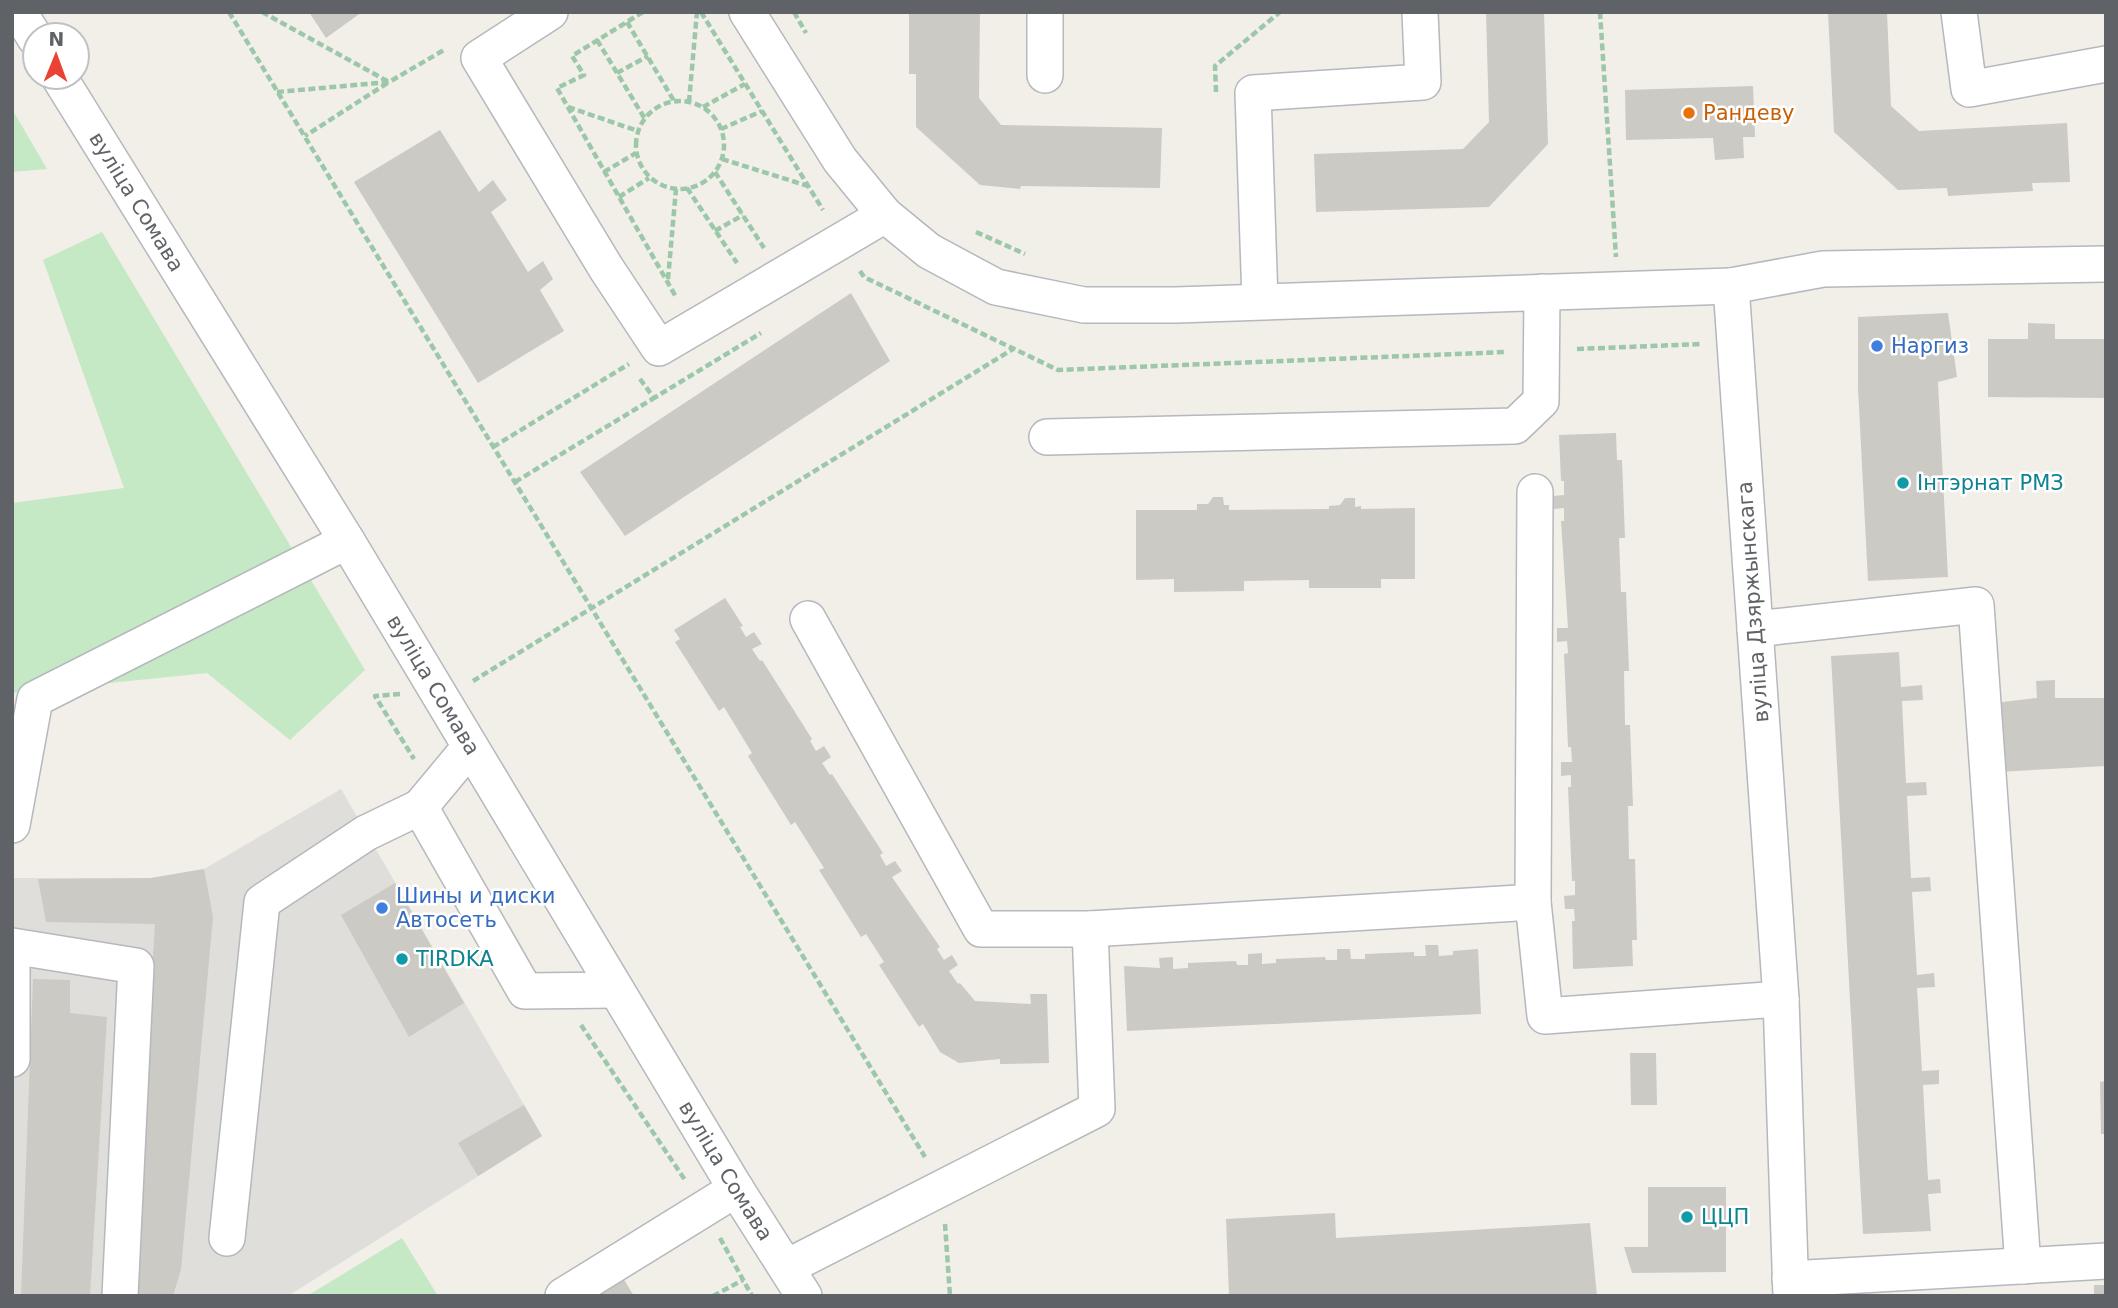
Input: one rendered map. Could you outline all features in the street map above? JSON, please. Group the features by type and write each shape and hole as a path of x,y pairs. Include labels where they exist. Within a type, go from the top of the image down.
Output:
{"street":[{"path":"550,12 480,58 606,268 659,348 885,215"},
{"path":"747,12 840,160 885,215 929,251 996,287 1084,305 1260,302 1731,286 1823,269 2106,264"},
{"path":"1045,12 1045,75"},
{"path":"1260,302 1253,93 1423,82 1420,12"},
{"path":"1959,12 1969,89 2106,64"},
{"name":"вуліца Сомава","path":"68,91 347,541 736,1189 795,1281"},
{"name":"вуліца Дзяржынскага","path":"1731,286 1781,999 1791,1287"},
{"path":"1047,437 1515,426 1541,401 1542,292"},
{"path":"1535,492 1533,902 1545,1016 1781,999"},
{"path":"12,825 35,699 347,541"},
{"path":"1755,629 1976,605 2023,1266"},
{"path":"808,619 981,929 1090,929 1533,902"},
{"path":"227,1238 262,902 366,833 427,799 470,747"},
{"path":"427,799 525,991 616,990"},
{"path":"795,1281 943,1186 1097,1110 1090,929"},
{"path":"12,946 136,966 120,1296"},
{"path":"12,953 12,1059"},
{"path":"563,1296 736,1189"},
{"path":"1791,1287 2106,1261"}],"path":[{"path":"229,12 943,1186 950,1296"},
{"path":"262,12 389,82"},
{"path":"643,12 572,56 584,75 557,88 681,305"},
{"path":"699,12 864,277 1058,370 1734,342"},
{"path":"689,102 699,12"},
{"path":"794,12 812,45"},
{"path":"1600,12 1616,260 1602,260"},
{"path":"627,22 674,101"},
{"path":"597,40 645,118"},
{"path":"305,136 444,50"},
{"path":"617,73 648,55"},
{"path":"277,92 389,82"},
{"path":"702,107 745,84"},
{"path":"674,101 689,102 702,107 714,117 721,129 722,159 715,172 704,182 676,189 649,178 636,153 638,131 645,118 660,105 674,101"},
{"path":"568,107 638,131"},
{"path":"721,129 762,111"},
{"path":"604,172 636,153"},
{"path":"722,159 808,186"},
{"path":"715,172 770,257"},
{"path":"619,197 649,178"},
{"path":"687,188 743,272"},
{"path":"668,282 676,189"},
{"path":"715,231 743,215"},
{"path":"973,231 1029,256"},
{"path":"427,799 375,696 463,687 1013,349"},
{"path":"493,447 629,364"},
{"path":"514,482 653,398"},
{"path":"558,990 704,1209 752,1296"},
{"path":"713,1296 743,1280"}],"shaded area":[{"path":"341,789 542,1136 288,1296 12,1296 12,878 151,878 204,869"}],"green space":[{"path":"12,109 47,169 12,172"},
{"path":"102,232 365,670 290,740 207,673 12,693 12,503 124,488 43,260"},
{"path":"402,1238 438,1296 307,1296"}],"building":[{"path":"309,12 362,12 326,38"},
{"path":"909,12 980,12 979,98 1001,125 1162,128 1160,188 1021,186 1020,189 980,185 916,127 916,74 909,74"},
{"path":"1486,12 1544,12 1548,144 1489,207 1316,212 1314,154 1463,149 1489,122"},
{"path":"1828,12 1887,12 1891,106 1919,131 2067,123 2070,182 2032,183 2033,191 1948,196 1947,188 1898,190 1834,132"},
{"name":"Рандеву","path":"1753,86 1755,137 1743,137 1744,158 1715,160 1713,138 1626,140 1625,90"},
{"path":"440,130 479,192 493,180 507,200 491,212 528,272 543,261 553,279 540,290 564,331 478,383 354,182"},
{"path":"851,293 890,361 625,536 580,472"},
{"name":"Інтэрнат РМЗ","path":"1948,313 1957,377 1938,382 1948,577 1868,581 1858,388 1858,317"},
{"path":"2028,323 2055,324 2055,339 2106,339 2106,398 1988,397 1988,339 2028,339"},
{"path":"1616,433 1617,460 1622,460 1625,538 1619,538 1621,592 1626,592 1629,671 1624,671 1625,725 1630,725 1633,806 1628,806 1629,859 1635,859 1637,940 1632,940 1633,966 1573,969 1574,909 1565,909 1564,896 1575,895 1568,787 1571,787 1571,775 1561,776 1561,762 1572,762 1571,747 1568,747 1564,654 1568,653 1567,641 1557,642 1557,628 1568,628 1561,521 1564,521 1564,508 1554,509 1553,496 1564,495 1559,435"},
{"path":"1213,497 1223,497 1224,505 1229,505 1229,510 1329,509 1329,506 1340,505 1345,498 1355,498 1355,507 1361,506 1361,509 1415,508 1415,579 1381,579 1381,588 1309,588 1309,580 1244,581 1244,591 1174,592 1174,579 1136,580 1136,510 1197,510 1197,504 1208,504"},
{"path":"725,598 743,626 740,627 746,637 754,632 762,644 752,649 760,661 762,660 812,739 810,741 816,751 824,746 831,757 822,763 830,775 832,774 883,853 880,855 886,866 895,861 902,871 892,877 940,947 937,949 944,960 952,955 958,965 949,971 958,984 960,983 975,1001 1031,1004 1030,994 1047,994 1049,1063 1000,1064 1000,1059 959,1063 940,1052 923,1024 919,1027 879,965 884,962 866,934 861,937 819,870 824,868 795,822 791,825 748,756 752,753 724,707 719,711 675,642 680,639 674,630"},
{"path":"1899,652 1901,687 1922,685 1923,700 1902,701 1906,783 1926,782 1927,795 1907,796 1911,878 1930,877 1931,891 1912,892 1917,975 1934,973 1935,987 1917,988 1922,1071 1939,1070 1939,1084 1923,1085 1928,1180 1940,1179 1941,1193 1928,1194 1931,1231 1863,1234 1831,656"},
{"path":"2055,680 2055,698 2106,698 2106,766 1998,772 1994,703 2037,698 2036,681"},
{"path":"204,869 213,917 181,1269 173,1296 132,1296 155,924 46,922 38,879 151,878"},
{"name":"TIRDKA","path":"395,883 464,1003 409,1037 341,915"},
{"path":"1425,945 1438,945 1439,956 1453,955 1453,951 1478,949 1481,1014 1127,1031 1124,966 1160,968 1159,958 1173,957 1173,969 1188,968 1188,963 1236,961 1237,965 1248,965 1248,954 1262,953 1262,964 1276,963 1276,959 1325,957 1326,960 1337,960 1337,949 1350,949 1351,959 1365,959 1365,954 1414,952 1414,956 1426,956"},
{"path":"33,979 70,980 70,1013 107,1017 90,1296 21,1296"},
{"path":"1630,1053 1656,1053 1657,1105 1631,1105"},
{"path":"2106,1081 2106,1134 2101,1134 2100,1082"},
{"path":"524,1105 542,1136 478,1176 458,1143"},
{"name":"ЦЦП","path":"1648,1187 1726,1187 1726,1272 1632,1273 1624,1247 1648,1247"},
{"path":"1335,1213 1336,1238 1590,1223 1597,1296 1229,1296 1226,1219"},
{"path":"623,1278 634,1296 595,1296"},
{"path":"2094,1285 2106,1285 2106,1296 2094,1296"}],"place":[{"name":"Рандеву","path":"1689,113"},
{"name":"Наргиз","path":"1877,346"},
{"name":"Інтэрнат РМЗ","path":"1903,483"},
{"name":"Шины и диски Автосеть","path":"382,908"},
{"name":"TIRDKA","path":"402,959"},
{"name":"ЦЦП","path":"1687,1217"}]}
